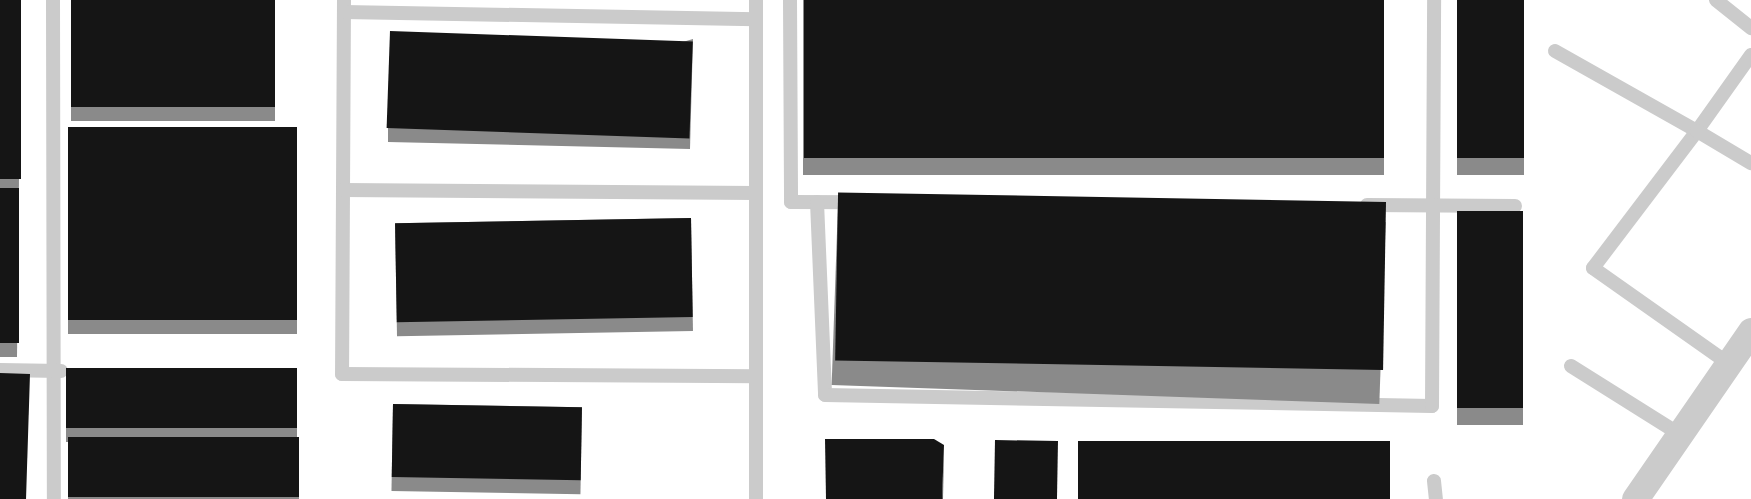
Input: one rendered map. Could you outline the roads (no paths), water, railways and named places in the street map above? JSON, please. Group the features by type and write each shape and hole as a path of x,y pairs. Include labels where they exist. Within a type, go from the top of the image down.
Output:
{"street":[{"path":"1635,499 1725,361 1751,331"}],"lane":[{"path":"53,0 54,499"},
{"path":"756,0 756,499"},
{"path":"790,0 791,202 1054,203"},
{"path":"817,202 825,394 1432,406 1434,0"},
{"path":"1716,0 1751,28"},
{"path":"756,19 344,6 342,374 756,376"},
{"path":"1555,51 1751,163"},
{"path":"1725,361 1593,268 1697,131 1751,55"},
{"path":"343,190 756,193"},
{"path":"1350,205 1515,206"},
{"path":"1571,366 1678,433"},
{"path":"0,370 77,371"},
{"path":"1434,480 1436,499"}]}
